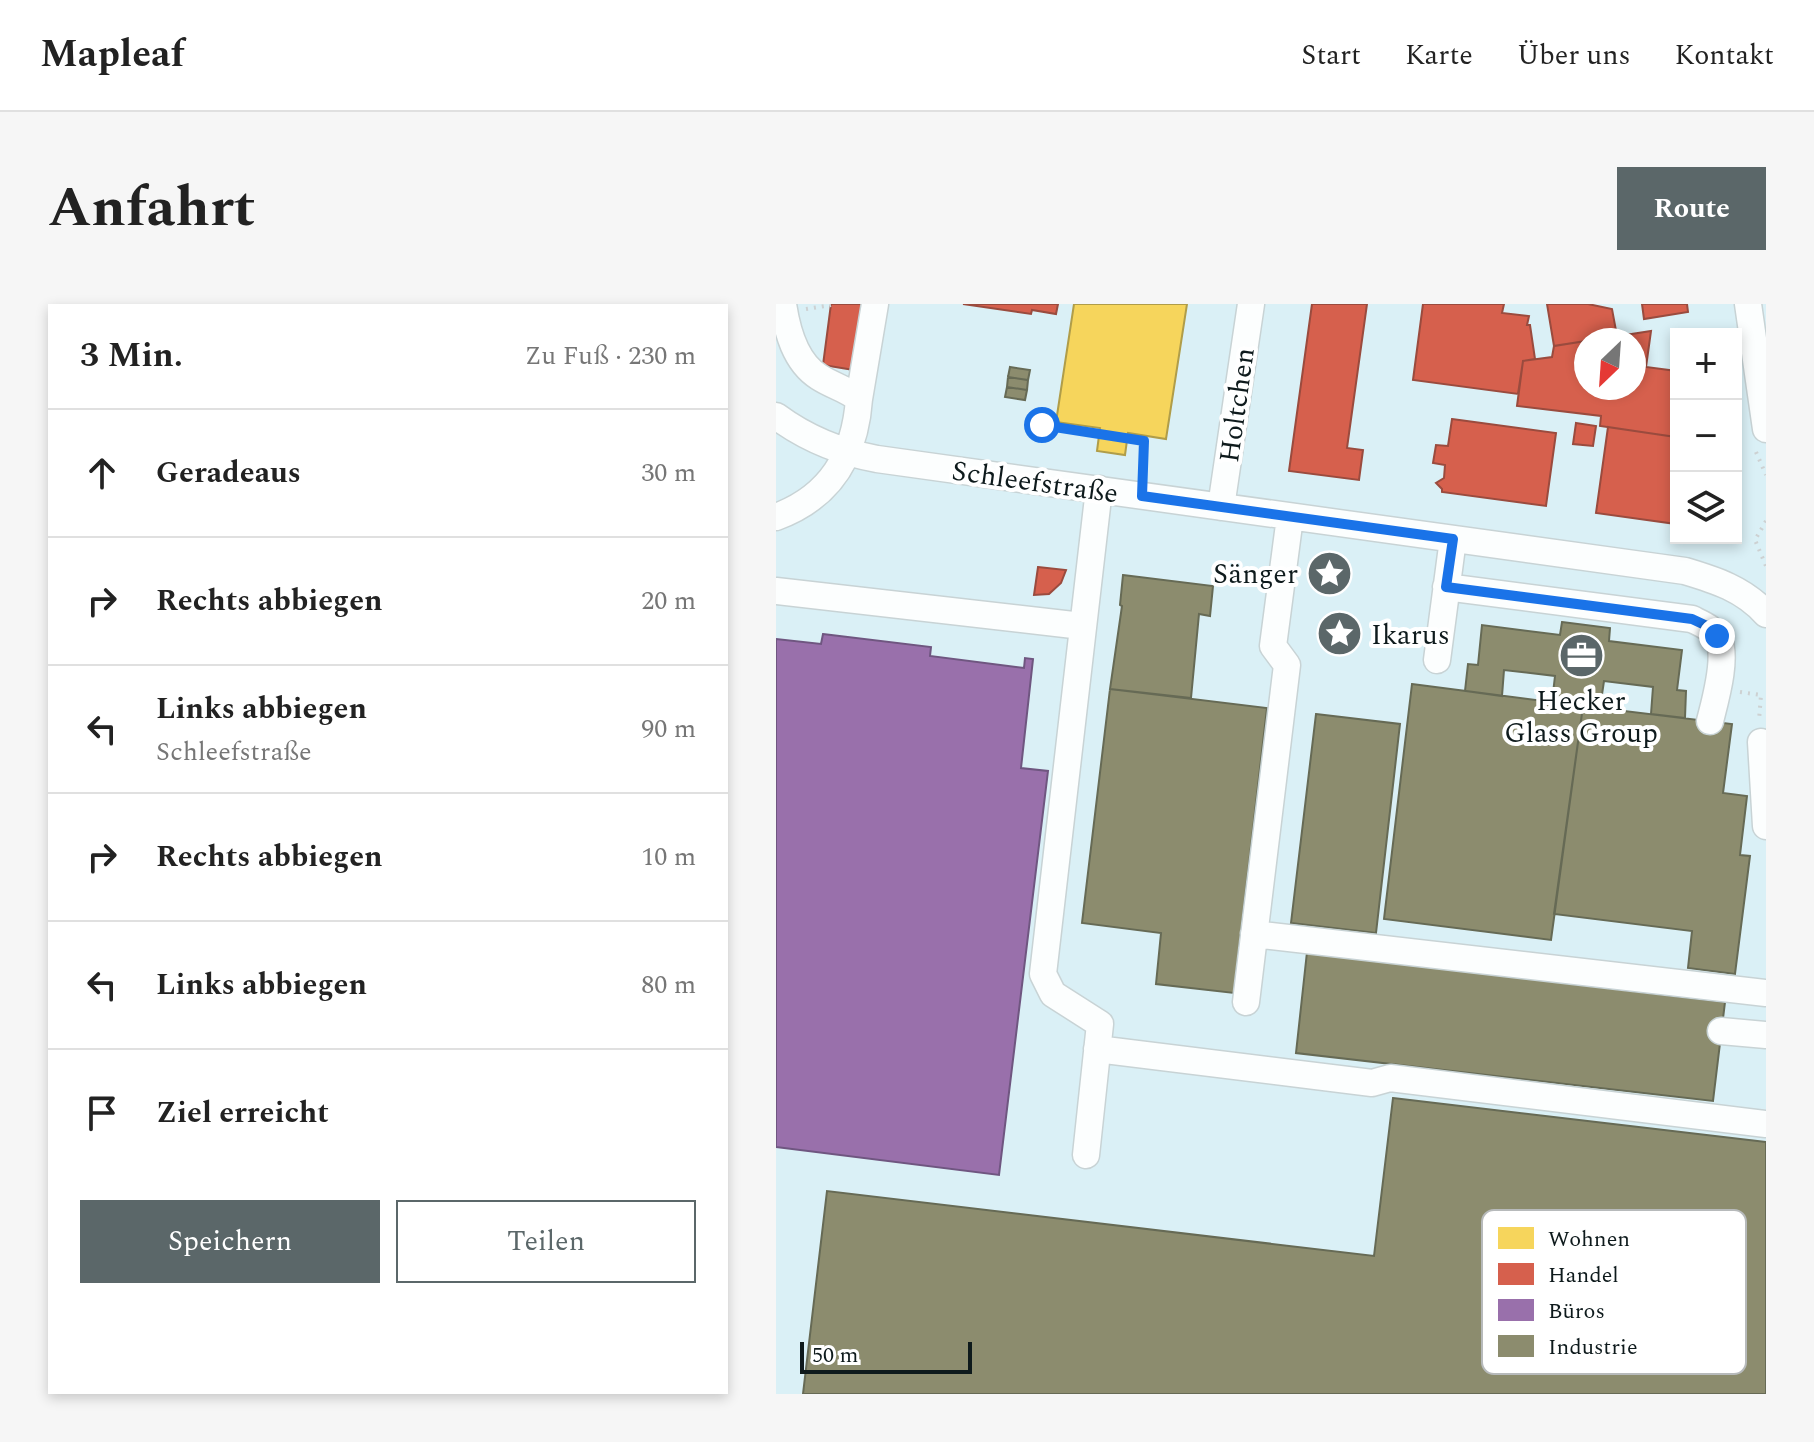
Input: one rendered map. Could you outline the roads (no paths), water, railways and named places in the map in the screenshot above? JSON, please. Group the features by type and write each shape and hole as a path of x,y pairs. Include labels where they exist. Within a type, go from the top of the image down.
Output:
{"street":[{"path":"783,304 795,349 804,366 859,399"},
{"path":"776,517 815,498 848,453 858,422 875,304"},
{"name":"Holtchen","path":"1221,507 1251,304"},
{"path":"1748,304 1762,372 1766,429"},
{"name":"Schleefstraße","path":"776,416 809,437 848,453 1685,571 1727,585 1750,599 1766,614"},
{"path":"1086,1155 1100,1024 1053,994 1043,974 1099,489"},
{"path":"1246,1002 1287,665 1273,646 1290,517"},
{"path":"1437,660 1453,539"},
{"path":"1446,587 1692,619 1707,626 1717,636 1722,648 1718,689 1710,721"},
{"path":"776,591 1082,626"},
{"path":"1761,742 1766,826"},
{"path":"1254,934 1766,993"},
{"path":"1721,1031 1766,1035"},
{"path":"1097,1049 1372,1083 1390,1078 1766,1124"}],"place":[{"name":"Sänger","path":"1329,573"},
{"name":"Ikarus","path":"1340,634"},
{"name":"Hecker Glass Group","path":"1581,655"}]}
